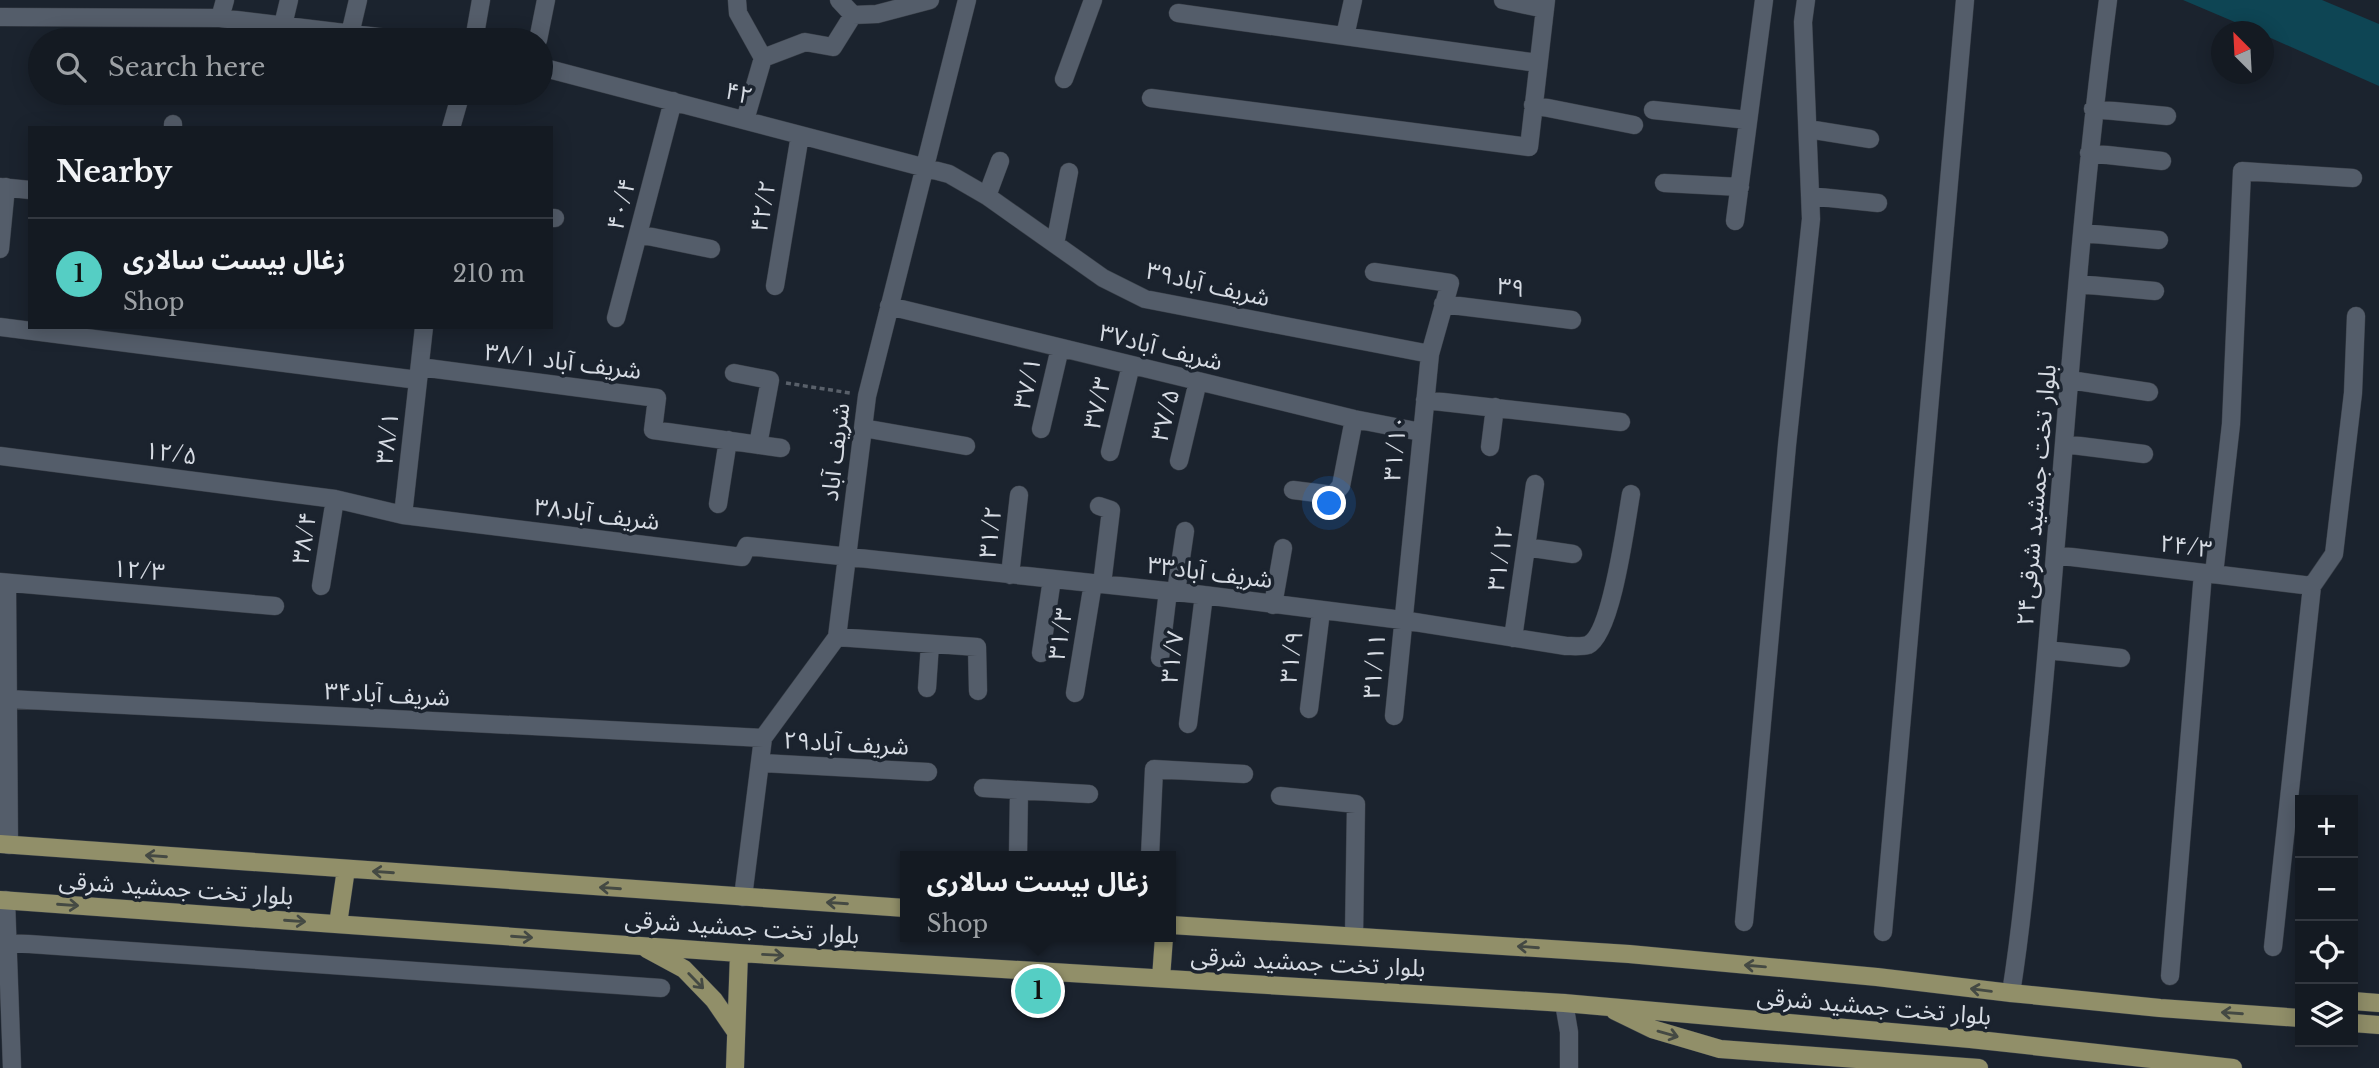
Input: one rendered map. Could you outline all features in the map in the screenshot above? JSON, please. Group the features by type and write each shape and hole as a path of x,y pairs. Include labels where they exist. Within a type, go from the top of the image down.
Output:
{"main road":[{"name":"بلوار تخت جمشید شرقی","path":"5,845 900,908"},
{"path":"338,924 346,869"},
{"name":"بلوار تخت جمشید شرقی","path":"3,900 739,953 1606,1006 1970,1039 2233,1068"},
{"name":"بلوار تخت جمشید شرقی","path":"1176,925 1629,954 1877,977 2011,993 2295,1018"},
{"path":"1161,978 1164,942"},
{"path":"641,945 684,969 714,1000 736,1032"},
{"path":"734,1068 739,953"},
{"path":"2358,1001 2379,1003"},
{"path":"1606,1006 1651,1029 1720,1049 1979,1068"},
{"path":"2272,1016 2295,1011"},
{"path":"2358,1023 2379,1025"}],"street":[{"path":"220,18 225,0"},
{"path":"283,25 289,0"},
{"path":"351,28 358,0"},
{"path":"476,28 481,0"},
{"path":"541,28 547,0"},
{"path":"737,0 738,13 763,58 745,120"},
{"path":"839,0 853,15 877,15 930,0"},
{"name":"شریف آباد","path":"763,738 837,637 867,396 962,0"},
{"path":"1064,79 1093,0"},
{"path":"1345,36 1353,0"},
{"path":"1152,98 1529,147 1545,5 1503,0"},
{"path":"1735,222 1764,0"},
{"path":"1744,922 1787,445 1811,219 1803,22 1806,0"},
{"path":"1883,932 1965,0"},
{"name":"بلوار تخت جمشید شرقی۲۴","path":"2011,993 2019,939 2047,650 2093,109 2108,0"},
{"path":"1178,13 1538,63"},
{"path":"763,58 805,43 833,47 853,15"},
{"path":"0,17 220,18 305,28"},
{"name":"۴۲","path":"553,70 924,167"},
{"name":"۴۰/۴","path":"616,318 673,101"},
{"path":"452,126 458,105"},
{"path":"1534,105 1634,125"},
{"path":"2093,109 2167,116"},
{"path":"1653,110 1748,120"},
{"path":"1808,129 1870,139"},
{"name":"۴۲/۲","path":"775,286 800,135"},
{"path":"2089,153 2162,161"},
{"path":"986,196 1000,161"},
{"name":"شریف آباد۳۹","path":"924,167 949,174 986,196 1103,278 1144,299 1430,354"},
{"path":"2170,976 2208,573 2231,424 2242,171 2353,178"},
{"path":"1055,244 1069,172"},
{"path":"1664,183 1740,187"},
{"path":"0,249 3,187 28,190"},
{"path":"1810,196 1878,203"},
{"path":"2082,233 2159,240"},
{"path":"638,234 711,248"},
{"name":"۳۱/۱۰","path":"1374,272 1450,283 1430,354 1402,620"},
{"path":"2078,284 2155,291"},
{"name":"۳۹","path":"1443,303 1572,320"},
{"name":"شریف آباد۳۷","path":"889,306 1354,419 1421,432"},
{"path":"2273,947 2312,586 2334,554 2353,393 2356,316"},
{"name":"۳۸/۱ شریف آباد","path":"0,327 657,398 653,429 728,440"},
{"name":"۳۸/۱","path":"402,515 424,329"},
{"name":"۳۷/۱","path":"1041,429 1060,348"},
{"name":"۳۷/۳","path":"1110,452 1131,365"},
{"path":"734,373 770,380 758,445"},
{"path":"2070,380 2149,392"},
{"name":"۳۷/۵","path":"1179,461 1198,381"},
{"path":"1425,400 1621,422"},
{"path":"1490,447 1495,407"},
{"path":"1293,490 1333,495 1341,486 1354,419"},
{"path":"863,428 966,446"},
{"path":"718,504 728,440 781,448"},
{"path":"2064,444 2144,454"},
{"name":"۱۲/۵","path":"0,456 335,499"},
{"name":"۳۱/۱۲","path":"1513,638 1535,484"},
{"name":"شریف آباد۳۳","path":"847,557 1204,595 1402,620 1566,646 1587,645 1599,636 1609,611 1631,494"},
{"name":"۳۱/۲","path":"1010,575 1019,495"},
{"name":"شریف آباد۳۸","path":"335,499 402,515 742,557 747,547 847,557"},
{"name":"۳۸/۴","path":"321,586 335,499"},
{"name":"۳۱/۳","path":"1075,693 1111,510 1099,506"},
{"path":"1160,658 1185,531"},
{"path":"1526,547 1573,554"},
{"path":"1273,605 1283,548"},
{"name":"۲۴/۳","path":"2055,555 2312,586"},
{"path":"1041,653 1052,579"},
{"path":"4,582 8,698 4,729 5,845"},
{"name":"۱۲/۳","path":"4,582 275,606"},
{"name":"۳۱/۷","path":"1188,724 1204,595"},
{"name":"۳۱/۹","path":"1309,709 1321,611"},
{"name":"۳۱/۱۱","path":"1394,716 1402,620"},
{"path":"837,637 977,648 978,691"},
{"path":"927,688 930,644"},
{"path":"2047,650 2120,658"},
{"name":"شریف آباد۳۴","path":"8,698 763,738"},
{"path":"743,897 762,763 763,738"},
{"name":"شریف آباد۲۹","path":"762,763 928,772"},
{"path":"1150,851 1154,768 1244,774"},
{"path":"984,788 1089,794"},
{"path":"1018,851 1019,790"},
{"path":"1280,796 1356,804 1354,936"},
{"path":"3,900 8,1063"},
{"path":"4,943 661,988"},
{"path":"1564,1003 1569,1032 1569,1068"}],"path":[{"path":"770,380 867,396"}],"water":[{"path":"2183,0 2322,0 2379,24 2379,86 2274,39 2274,21 2232,21"}],"place":[{"name":"زغال بیست سالاری","path":"1038,991"}]}
